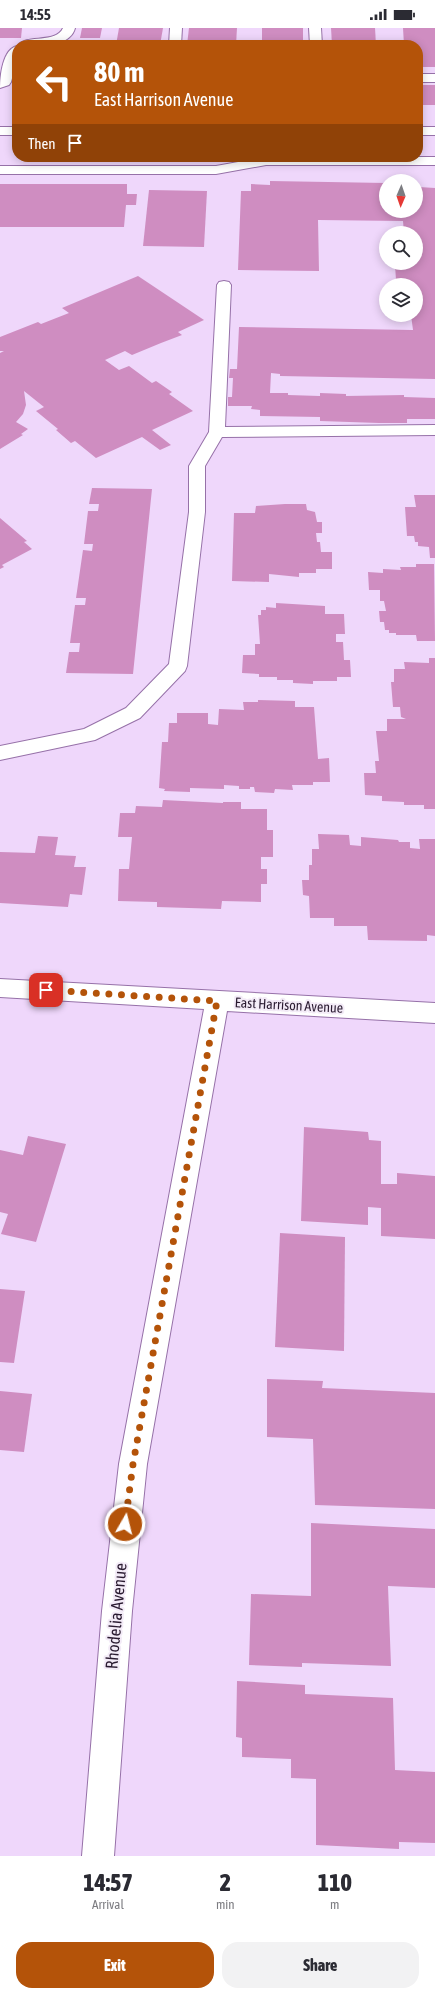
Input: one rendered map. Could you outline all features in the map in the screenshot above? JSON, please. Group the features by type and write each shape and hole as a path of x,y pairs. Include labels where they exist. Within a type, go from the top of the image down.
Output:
{"street":[{"path":"52,40 58,39 68,32 69,28"},
{"path":"175,40 176,28"},
{"path":"315,28 316,40"},
{"path":"0,84 5,82 12,57"},
{"path":"423,78 435,78"},
{"path":"0,131 12,131"},
{"path":"423,131 435,131"},
{"path":"423,161 435,161"},
{"path":"0,170 216,170 260,162"},
{"path":"0,753 88,735 133,713 178,666 197,512 197,466 217,432 224,285"},
{"path":"217,432 435,430"},
{"name":"East Harrison Avenue","path":"0,988 435,1014"},
{"name":"Rhodelia Avenue","path":"98,1856 115,1619 134,1456 217,1001"}],"building":[{"path":"0,28 22,28 21,38 0,38"},
{"path":"82,28 102,28 100,38 80,38"},
{"path":"119,28 163,28 161,40 117,40"},
{"path":"189,28 237,28 236,40 188,40"},
{"path":"262,28 303,28 303,40 262,40"},
{"path":"331,28 375,28 376,40 332,40"},
{"path":"403,28 435,28 435,67 423,67 423,40 404,40"},
{"path":"423,85 435,85 435,105 423,105"},
{"path":"270,181 379,183 379,218 423,218 423,187 435,188 435,379 280,376 280,374 271,373 270,393 320,396 320,393 346,394 346,396 404,395 404,397 435,398 435,419 407,419 407,423 320,421 320,417 260,416 260,410 251,409 252,406 228,406 228,397 232,397 233,378 229,378 230,369 237,369 239,327 413,330 412,322 423,322 423,278 396,278 395,270 423,270 423,226 403,226 403,221 318,220 319,271 238,270 241,191 251,191 251,184 270,185"},
{"path":"0,184 127,184 127,194 137,194 136,205 126,205 124,227 0,227"},
{"path":"149,190 207,191 204,247 143,246"},
{"path":"138,276 204,320 178,332 182,335 132,355 125,351 105,360 119,370 129,366 152,383 156,381 172,392 169,394 193,411 152,430 171,445 160,450 142,437 96,458 75,441 71,443 56,430 58,429 36,411 44,407 24,391 26,405 23,414 16,422 28,429 21,434 23,435 0,449 0,353 4,351 0,351 0,337 38,322 41,324 69,313 62,308"},
{"path":"92,488 152,489 133,674 66,673 69,652 79,652 80,643 70,643 75,605 85,605 86,598 76,598 83,550 92,551 93,544 84,544 88,511 98,511 99,504 89,504"},
{"path":"414,495 435,495 435,558 430,558 429,547 418,546 418,542 415,542 414,536 407,536 405,507 416,507"},
{"path":"306,504 307,510 315,512 317,522 322,522 322,533 316,533 317,542 320,542 321,552 332,552 332,569 316,569 316,573 299,573 299,577 269,574 269,582 232,581 234,513 255,513 256,506"},
{"path":"0,518 27,541 24,542 32,549 2,565 4,567 0,569"},
{"path":"416,564 434,564 435,641 417,641 416,635 396,635 396,633 389,633 389,630 385,630 384,622 380,622 379,611 386,611 384,601 380,601 380,590 369,590 368,572 383,573 383,569 401,570 400,567 416,567"},
{"path":"276,603 325,606 325,614 344,614 345,634 336,634 336,642 343,642 344,660 350,660 351,677 337,677 337,681 313,681 313,684 293,683 293,680 277,680 277,677 259,677 259,674 242,673 243,655 255,655 255,644 260,644 258,615 261,615 261,610 266,610 266,607 276,608"},
{"path":"429,658 435,658 435,809 424,809 424,805 404,805 404,802 382,801 382,796 365,795 364,773 376,773 375,761 379,761 376,731 387,731 387,719 406,719 401,717 400,707 393,707 391,682 394,682 394,669 405,669 404,662 429,663"},
{"path":"258,700 295,701 295,707 314,707 318,759 329,758 330,782 313,782 313,785 292,785 293,790 275,789 274,793 255,792 254,787 250,787 250,789 239,789 239,786 224,785 224,789 190,788 190,792 164,791 165,789 159,788 162,742 168,742 169,723 177,723 177,713 208,713 208,724 218,725 219,709 244,710 243,702 258,702"},
{"path":"163,800 223,803 241,802 241,809 267,809 267,830 273,830 273,857 261,857 261,869 267,869 267,884 261,884 261,902 222,901 221,909 157,907 157,902 118,901 119,869 129,869 132,837 118,837 120,813 135,813 136,806 162,807"},
{"path":"318,834 349,835 350,845 361,846 361,837 410,842 410,848 420,849 419,839 435,839 435,936 427,935 427,941 368,940 367,926 334,926 334,918 310,918 309,896 303,895 302,880 309,880 309,865 312,865 312,849 319,849"},
{"path":"38,836 58,837 55,855 76,856 74,867 86,867 82,895 70,894 68,907 0,903 0,852 35,853"},
{"path":"304,1127 368,1132 369,1140 381,1141 381,1184 397,1184 397,1173 435,1176 435,1239 381,1236 381,1208 368,1207 368,1225 301,1221"},
{"path":"28,1136 66,1144 36,1242 1,1234 8,1214 0,1212 0,1150 23,1155"},
{"path":"280,1233 345,1237 344,1351 275,1347"},
{"path":"0,1289 25,1291 14,1363 0,1362"},
{"path":"267,1379 323,1381 322,1388 435,1393 435,1509 315,1505 313,1439 267,1437"},
{"path":"0,1391 32,1394 24,1452 0,1450"},
{"path":"311,1523 435,1529 435,1588 388,1586 391,1666 302,1663 302,1667 249,1665 251,1594 311,1596"},
{"path":"237,1681 305,1685 305,1694 393,1698 395,1770 435,1772 435,1843 399,1842 399,1849 316,1845 316,1779 291,1778 291,1759 242,1757 242,1738 236,1737"}],"route":[{"path":"46,990 217,1001 133,1464 125,1524"}]}
